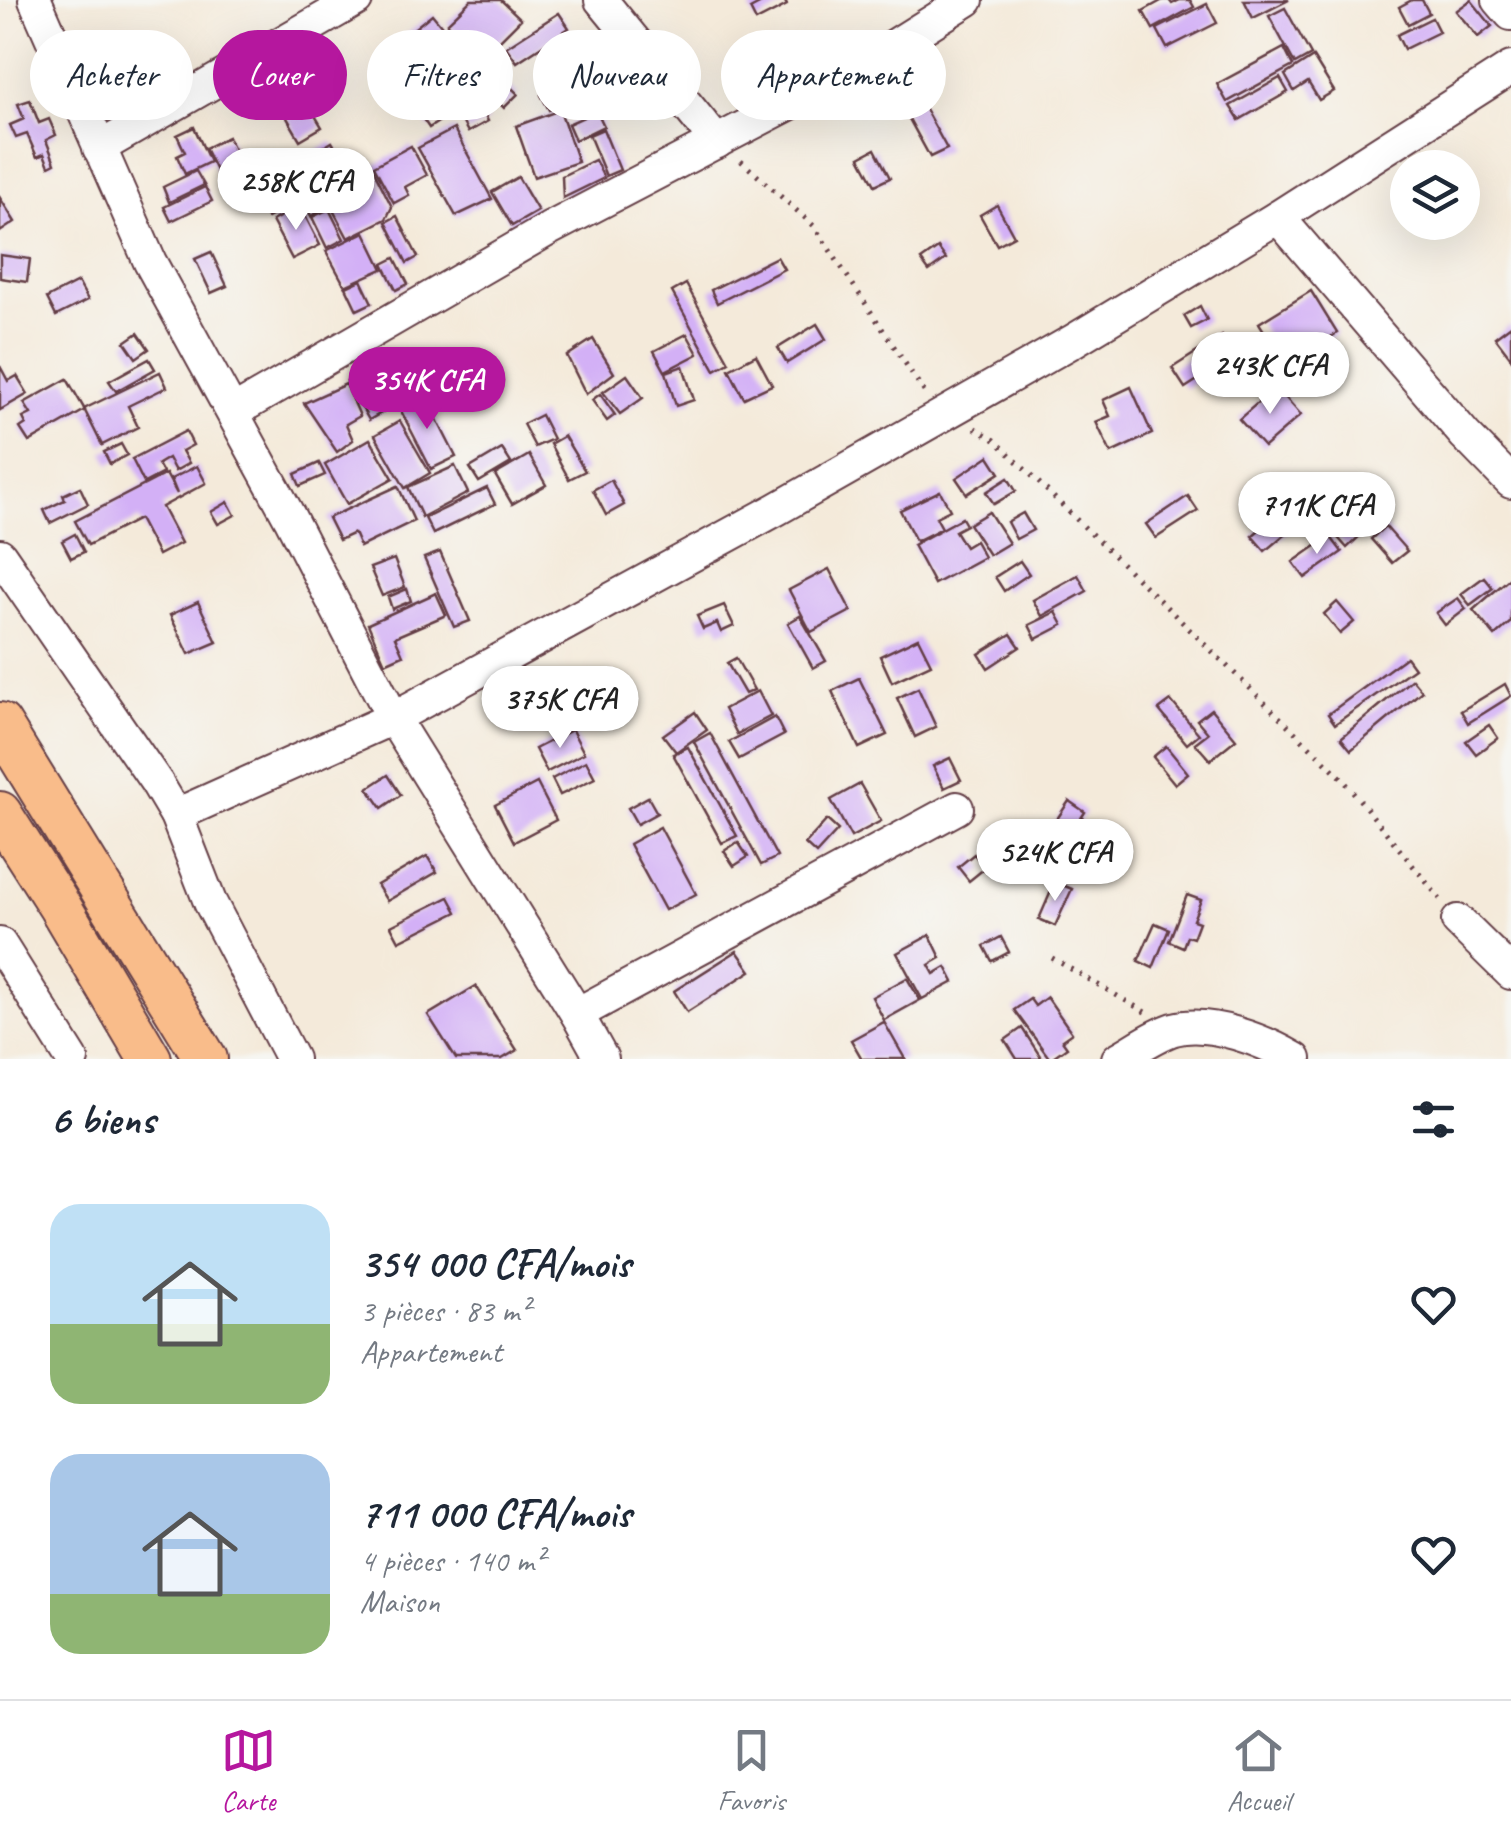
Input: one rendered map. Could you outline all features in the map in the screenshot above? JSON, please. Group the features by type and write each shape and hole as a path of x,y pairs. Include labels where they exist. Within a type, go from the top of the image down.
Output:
{"main road":[{"path":"0,724 206,1059"},
{"path":"0,814 150,1059"}],"street":[{"path":"34,0 150,262 392,718 602,1059"},
{"path":"100,148 356,0"},
{"path":"601,0 717,142"},
{"path":"233,412 548,229 856,67 967,0"},
{"path":"1499,0 1511,14"},
{"path":"176,815 392,718 778,509 1073,342 1511,68"},
{"path":"1278,217 1465,435 1511,482"},
{"path":"0,555 176,815 210,902 292,1059"},
{"path":"577,1014 957,808"},
{"path":"1458,921 1511,973"},
{"path":"0,946 72,1059"},
{"path":"1118,1059 1174,1029 1195,1026 1223,1030 1295,1059"}],"path":[{"path":"717,142 814,226 920,389 946,412 995,440 1341,777 1458,921"},
{"path":"1052,958 1174,1029"}],"building":[{"path":"471,0 501,0 521,19 510,30 454,30 447,23"},
{"path":"767,0 784,0 787,5 756,21 750,9"},
{"path":"1163,0 1172,4 1190,0 1194,7 1153,29 1143,11"},
{"path":"1244,0 1289,0 1253,18"},
{"path":"1422,0 1429,13 1408,24 1399,7"},
{"path":"1471,0 1492,26 1478,37 1456,11"},
{"path":"1207,4 1217,23 1167,48 1157,29"},
{"path":"1285,8 1311,55 1295,64 1269,16"},
{"path":"559,13 569,28 533,30 533,52 517,62 513,43"},
{"path":"432,14 445,30 412,30"},
{"path":"1432,18 1439,32 1404,49 1397,35"},
{"path":"1284,48 1293,66 1227,102 1217,84"},
{"path":"1313,57 1334,91 1319,100 1308,82 1294,91 1285,75"},
{"path":"1280,78 1288,92 1239,120 1230,106"},
{"path":"30,100 30,120 39,123 49,120 56,135 46,140 55,163 49,166 44,154 37,157 27,134 16,138 10,125 24,119 18,104"},
{"path":"288,120 318,120 322,127 300,140"},
{"path":"424,120 441,120 429,128"},
{"path":"461,120 488,120 488,121 468,132"},
{"path":"533,120 563,120 578,162 534,177 516,126"},
{"path":"601,120 604,126 575,140 568,124"},
{"path":"910,120 931,120 947,149 930,157"},
{"path":"194,127 210,162 185,174 177,156 185,152 177,135"},
{"path":"454,129 492,199 456,216 418,148"},
{"path":"603,129 620,170 606,176 589,135"},
{"path":"228,137 242,166 219,177 205,148"},
{"path":"332,142 350,171 316,191 298,163"},
{"path":"411,146 427,175 405,187 409,195 394,203 374,166"},
{"path":"875,149 890,178 875,185 860,157"},
{"path":"595,160 604,178 563,198 562,176"},
{"path":"286,167 303,198 267,218 250,187"},
{"path":"373,169 392,207 386,219 348,238 332,208 351,199 349,196 311,216 304,201"},
{"path":"196,171 204,185 169,202 163,187"},
{"path":"518,177 538,211 512,226 492,192"},
{"path":"205,187 212,201 171,221 164,207"},
{"path":"0,198 15,222 0,232"},
{"path":"997,205 1014,236 997,245 980,215"},
{"path":"300,206 320,245 292,259 272,221"},
{"path":"329,209 344,239 327,248 312,217"},
{"path":"397,216 418,257 407,263 386,222"},
{"path":"365,232 383,269 345,286 326,251"},
{"path":"938,248 946,259 929,271 921,260"},
{"path":"211,252 227,286 211,293 195,259"},
{"path":"0,255 30,259 27,282 0,278"},
{"path":"777,257 784,269 717,303 711,290"},
{"path":"395,258 408,284 396,290 383,264"},
{"path":"361,280 372,303 357,310 346,287"},
{"path":"78,282 88,300 56,316 47,298"},
{"path":"686,284 729,362 715,370 672,292"},
{"path":"1311,291 1337,333 1285,365 1259,323"},
{"path":"1200,306 1207,320 1191,328 1184,316"},
{"path":"817,324 826,339 787,363 778,348"},
{"path":"1511,325 1511,358 1495,337"},
{"path":"138,333 149,349 136,358 125,342"},
{"path":"687,334 698,354 665,371 654,351"},
{"path":"1222,336 1235,356 1185,388 1172,368"},
{"path":"593,339 614,373 586,394 567,356"},
{"path":"756,355 772,385 744,398 729,369"},
{"path":"149,359 155,369 116,391 109,381"},
{"path":"0,366 8,381 17,376 28,394 0,410"},
{"path":"683,366 694,400 676,406 666,372"},
{"path":"373,367 395,405 369,420 347,381"},
{"path":"160,372 167,387 128,406 138,427 102,445 84,409"},
{"path":"627,375 643,398 620,414 603,392"},
{"path":"67,379 85,410 29,442 20,428 26,424 23,418 31,414 24,403"},
{"path":"346,384 360,416 346,424 353,440 337,452 304,403"},
{"path":"1131,387 1152,434 1111,453 1096,422 1110,416 1103,400"},
{"path":"1276,387 1301,415 1264,447 1239,419"},
{"path":"424,394 456,457 431,469 399,407"},
{"path":"600,394 615,415 607,421 592,400"},
{"path":"541,415 553,439 535,447 523,424"},
{"path":"400,421 430,473 405,488 375,435"},
{"path":"186,431 193,445 182,451 189,463 175,471 168,458 158,464 163,473 144,483 132,459"},
{"path":"564,436 585,471 569,479 550,444"},
{"path":"370,439 393,478 347,504 325,465"},
{"path":"121,444 127,455 110,464 104,452"},
{"path":"502,449 511,463 479,482 470,468"},
{"path":"529,455 546,485 512,504 495,475"},
{"path":"989,456 1000,473 967,494 956,478"},
{"path":"319,463 325,475 300,486 295,474"},
{"path":"197,466 206,483 162,507 181,543 158,555 139,519 88,545 75,521 166,474 177,494 171,479"},
{"path":"455,466 468,493 422,517 408,487"},
{"path":"1008,478 1016,491 994,504 986,492"},
{"path":"611,480 624,505 606,515 593,490"},
{"path":"398,486 414,521 360,547 354,533 339,540 328,518"},
{"path":"80,487 88,504 50,523 44,510"},
{"path":"487,488 495,504 433,534 425,518"},
{"path":"940,491 950,510 936,517 942,528 916,541 900,510"},
{"path":"1329,495 1362,534 1347,548 1313,509"},
{"path":"1188,496 1198,511 1156,538 1146,524"},
{"path":"228,502 235,515 218,524 211,512"},
{"path":"1284,509 1297,524 1265,551 1252,536"},
{"path":"989,512 1009,543 989,555 969,524"},
{"path":"1023,513 1033,530 1016,539 1007,522"},
{"path":"962,518 966,525 955,531 965,547 975,541 984,557 934,584 913,545"},
{"path":"1385,526 1407,551 1392,563 1371,539"},
{"path":"75,534 84,552 71,558 62,541"},
{"path":"1330,536 1342,552 1305,578 1293,562"},
{"path":"440,552 470,621 454,627 424,558"},
{"path":"394,559 405,587 382,596 370,568"},
{"path":"1020,561 1029,574 1004,591 995,577"},
{"path":"829,569 851,611 811,632 789,590"},
{"path":"1078,575 1087,591 1042,616 1033,600"},
{"path":"1484,577 1493,588 1470,605 1461,594"},
{"path":"1511,577 1511,622 1495,636 1473,610"},
{"path":"407,589 411,601 392,609 388,597"},
{"path":"436,593 446,615 395,637 403,655 385,663 368,624"},
{"path":"1458,598 1466,609 1445,625 1436,613"},
{"path":"198,602 217,642 189,654 170,615"},
{"path":"1337,602 1354,622 1340,634 1324,614"},
{"path":"724,605 734,626 721,632 717,623 703,629 697,616"},
{"path":"1056,612 1063,625 1036,639 1029,625"},
{"path":"800,616 826,661 813,668 788,623"},
{"path":"1011,634 1020,647 988,668 979,654"},
{"path":"918,638 931,664 892,682 880,656"},
{"path":"1406,657 1414,668 1335,724 1328,714"},
{"path":"736,658 754,690 745,694 727,663"},
{"path":"859,678 887,735 859,748 832,691"},
{"path":"1412,679 1422,691 1351,750 1341,738"},
{"path":"1505,684 1511,696 1468,723 1461,711"},
{"path":"918,688 936,727 915,737 897,698"},
{"path":"758,691 771,716 737,734 724,709"},
{"path":"1171,701 1199,734 1187,744 1159,710"},
{"path":"1211,709 1236,739 1210,760 1195,743 1208,733 1197,720"},
{"path":"695,712 707,730 676,752 663,735"},
{"path":"775,717 784,735 739,759 729,742"},
{"path":"1489,725 1498,738 1476,754 1466,741"},
{"path":"572,730 584,753 547,772 535,749"},
{"path":"710,733 777,857 761,865 694,742"},
{"path":"1166,746 1188,773 1175,784 1153,757"},
{"path":"688,747 737,836 722,843 673,754"},
{"path":"950,758 961,780 944,788 933,766"},
{"path":"586,761 595,778 560,795 552,779"},
{"path":"388,775 401,795 382,808 368,788"},
{"path":"537,783 556,820 514,842 495,805"},
{"path":"860,784 881,821 851,837 831,800"},
{"path":"648,797 657,813 637,824 628,808"},
{"path":"1069,801 1085,812 1066,842 1049,831"},
{"path":"827,820 838,830 816,854 805,844"},
{"path":"660,827 696,894 665,910 629,844"},
{"path":"738,842 748,857 734,866 724,851"},
{"path":"974,854 985,868 969,881 958,867"},
{"path":"427,856 437,872 387,901 377,885"},
{"path":"1055,882 1072,889 1055,926 1039,919"},
{"path":"1187,895 1201,900 1193,920 1199,922 1193,938 1187,936 1183,947 1169,941"},
{"path":"449,897 457,912 399,941 391,926"},
{"path":"1155,923 1169,929 1153,968 1138,961"},
{"path":"930,935 941,958 929,965 934,974 946,967 954,982 922,999 897,953"},
{"path":"1001,937 1009,952 992,961 984,946"},
{"path":"737,951 751,971 687,1012 674,991"},
{"path":"907,978 920,1000 884,1020 872,997"},
{"path":"476,986 517,1050 502,1059 456,1059 428,1015"},
{"path":"1047,997 1072,1033 1062,1040 1067,1047 1050,1059 1014,1010 1030,999 1035,1006"},
{"path":"884,1022 905,1059 862,1059 851,1040"},
{"path":"1022,1028 1042,1059 1017,1059 1005,1040"}]}
